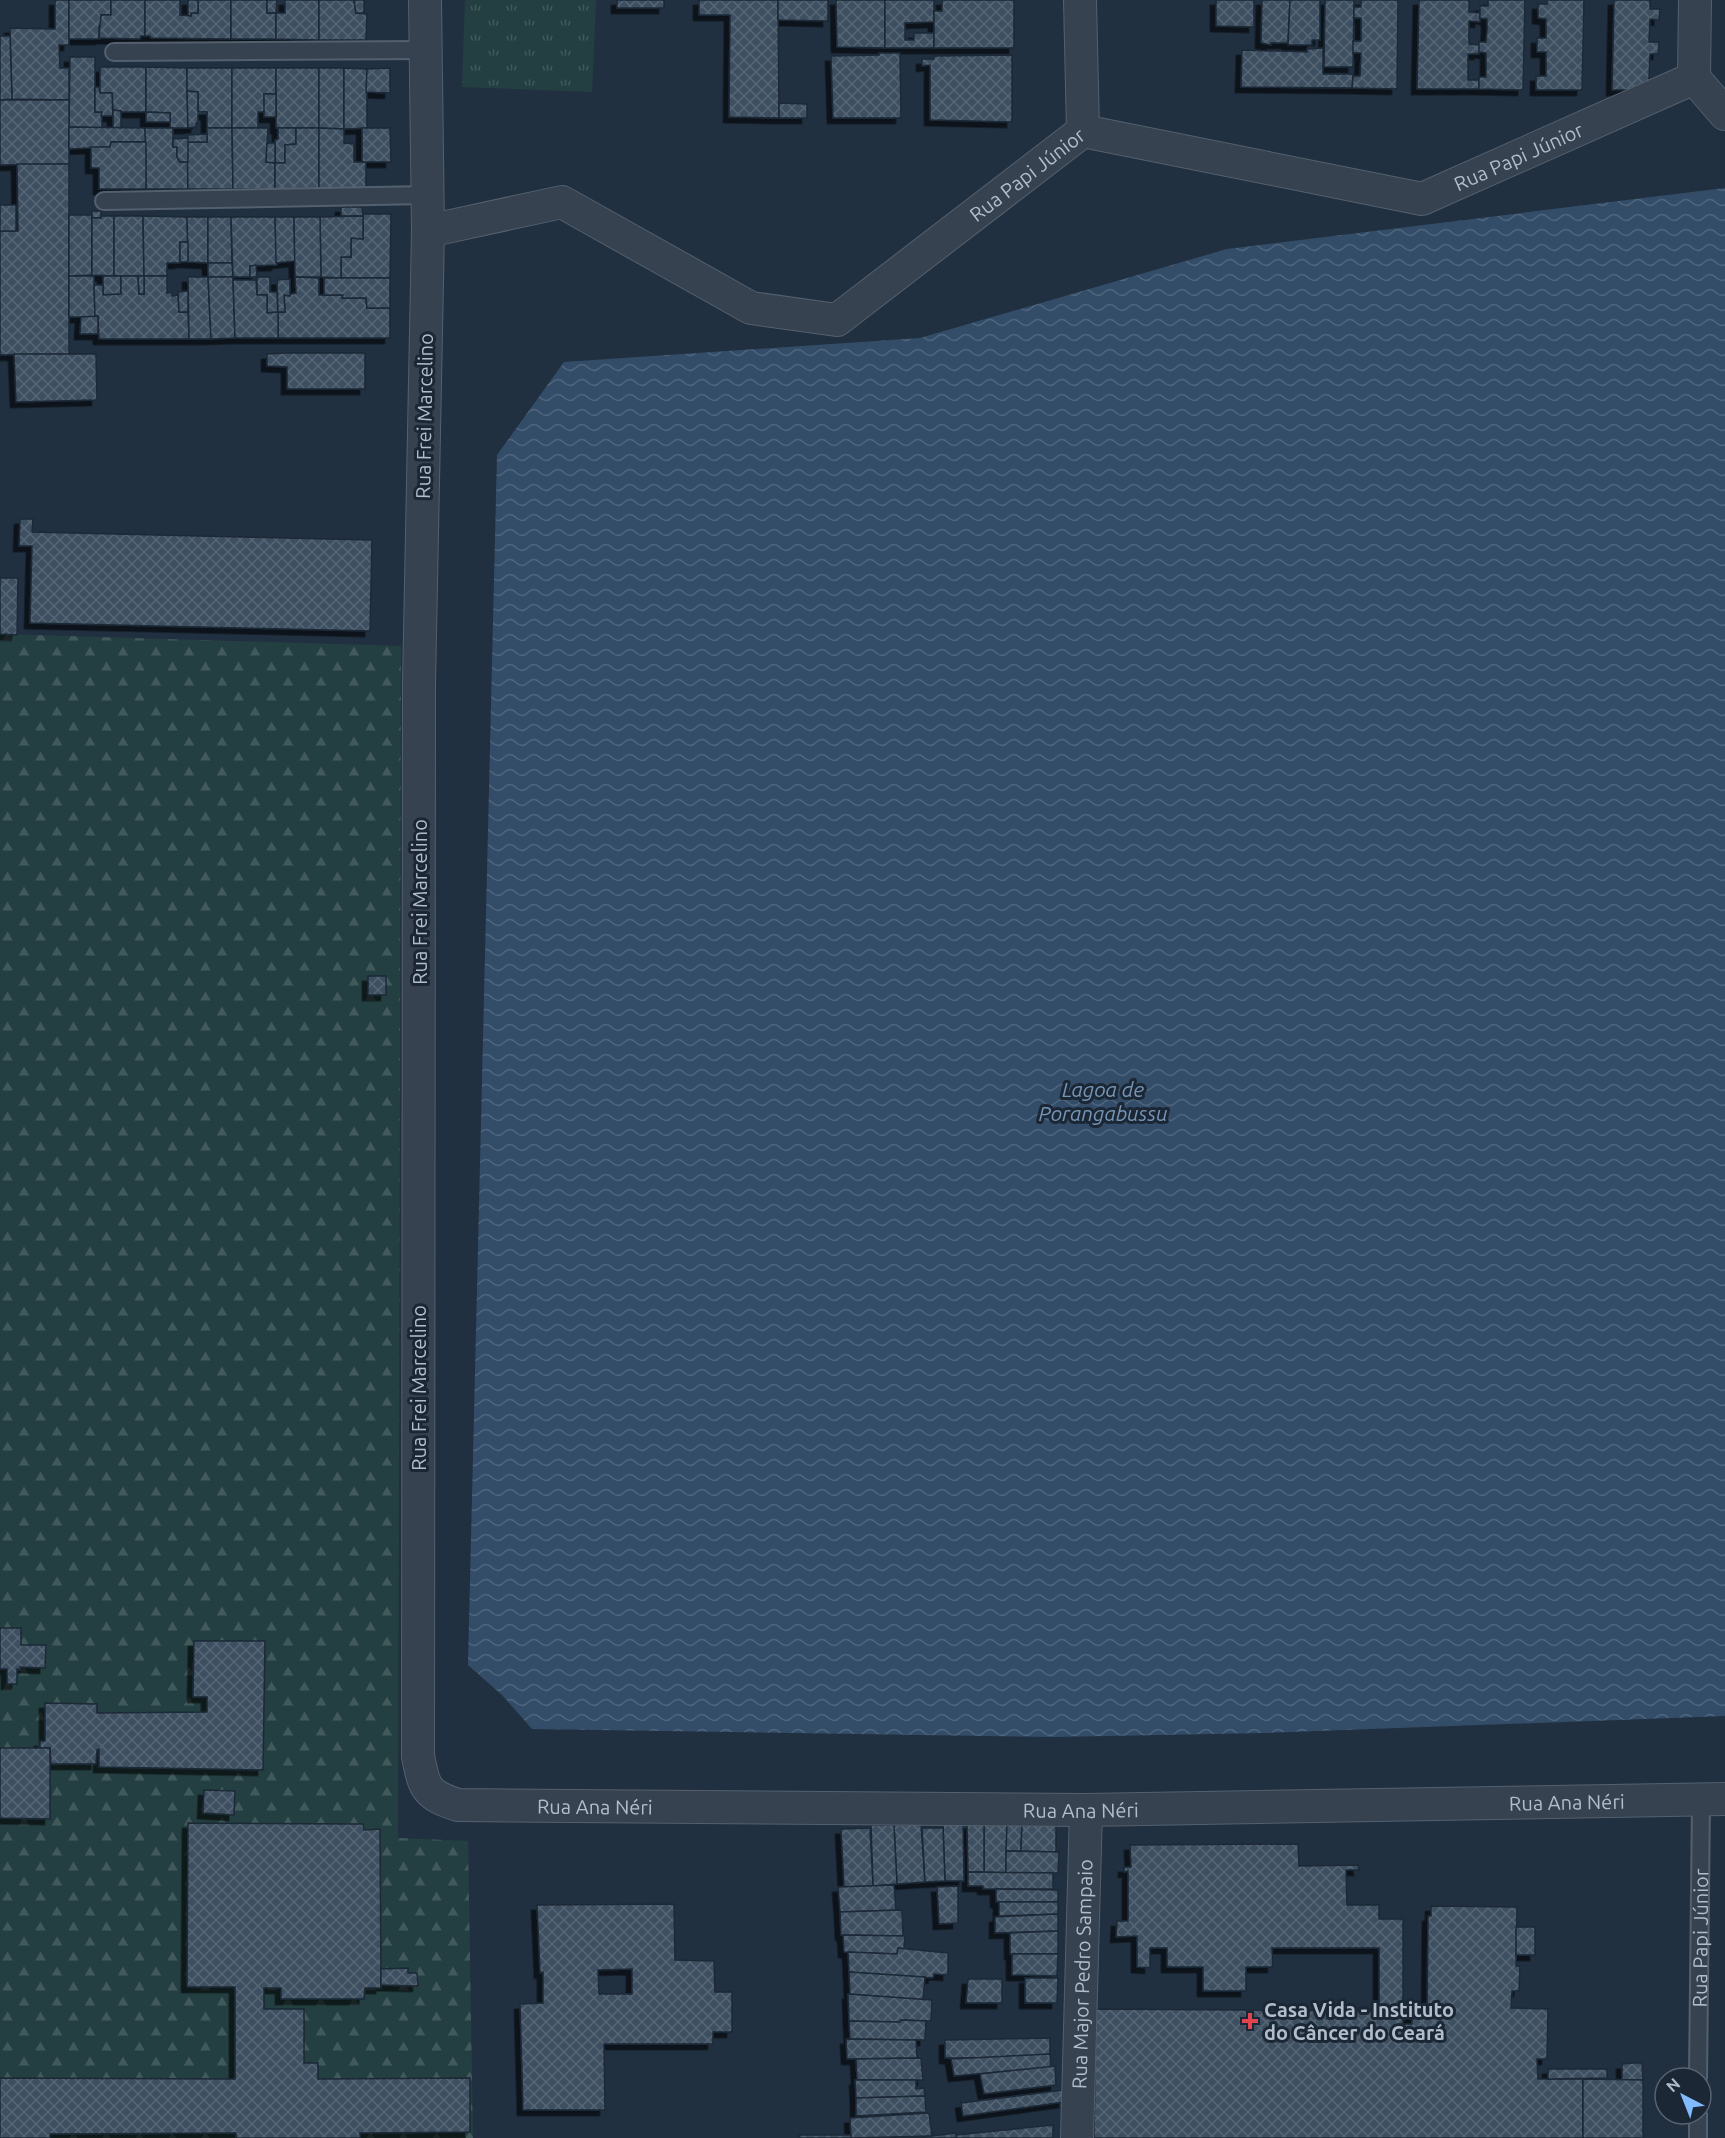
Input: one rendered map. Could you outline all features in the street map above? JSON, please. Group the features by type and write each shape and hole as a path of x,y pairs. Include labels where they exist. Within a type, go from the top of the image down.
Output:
{"street":[{"name":"Rua Frei Marcelino","path":"425,0 428,231 419,696 418,1756 423,1782 436,1798"},
{"path":"1080,0 1083,131"},
{"path":"1695,0 1694,78 1725,114"},
{"name":"Rua Papi Júnior","path":"428,231 562,202 751,308 837,320 1083,131 1422,199 1694,78"},
{"name":"Rua Ana Néri","path":"436,1798 458,1805 1086,1810 1713,1800"},
{"name":"Rua Major Pedro Sampaio","path":"1077,2138 1086,1810"}],"lane":[{"path":"114,52 424,50"},
{"path":"104,201 427,195"},
{"name":"Rua Papi Júnior","path":"1699,2066 1713,1800"}],"green space":[{"path":"465,0 596,0 592,92 462,87"},
{"path":"0,634 401,646 398,1838 468,1841 473,2138 0,2138"}],"water":[{"name":"Lagoa de Porangabussu","path":"1725,188 1725,1716 1262,1733 1055,1737 532,1729 502,1695 468,1665 497,455 564,362 920,338 1227,249"}],"building":[{"path":"55,0 69,0 69,45 59,45 60,68 69,68 69,100 12,99 10,28 55,29"},
{"path":"69,0 111,0 111,15 101,15 99,38 101,39 69,39"},
{"path":"111,0 145,0 145,36 141,36 140,39 99,38 101,15 111,15"},
{"path":"145,0 180,0 180,15 191,16 191,13 198,13 198,0 231,0 231,39 145,36"},
{"path":"188,0 198,0 198,13 188,15"},
{"path":"231,0 267,0 267,13 276,13 276,39 231,39"},
{"path":"267,0 277,0 276,13 267,13"},
{"path":"285,0 319,0 319,40 276,39 276,13 285,13"},
{"path":"319,0 354,0 356,13 367,14 366,40 319,40"},
{"path":"354,0 364,0 364,13 356,13"},
{"path":"617,0 664,0 664,8 617,8"},
{"path":"699,0 778,0 779,118 729,117 730,15 699,15"},
{"path":"778,0 828,0 828,21 778,20"},
{"path":"836,0 885,0 885,48 837,47"},
{"path":"885,0 934,0 934,22 905,23 905,40 914,40 914,33 934,33 934,48 885,48"},
{"path":"942,0 1014,0 1014,48 934,48 934,11 942,11"},
{"path":"1216,0 1254,0 1254,27 1216,26"},
{"path":"1262,0 1290,0 1288,43 1271,43 1271,45 1261,43"},
{"path":"1290,0 1320,0 1320,40 1312,40 1312,45 1288,45"},
{"path":"1325,0 1354,0 1353,67 1324,67"},
{"path":"1361,0 1398,0 1397,89 1352,88 1353,76 1360,76 1361,53 1353,53 1353,41 1361,41 1361,18 1354,18 1354,7 1361,7"},
{"path":"1419,0 1469,0 1469,12 1480,13 1480,22 1469,21 1469,44 1480,45 1479,54 1468,54 1468,80 1479,80 1479,89 1417,89"},
{"path":"1488,0 1525,0 1523,90 1479,89 1479,77 1486,77 1486,53 1479,52 1479,42 1486,42 1487,29 1487,19 1480,18 1480,6 1488,6"},
{"path":"1547,0 1584,0 1582,90 1536,90 1536,76 1546,76 1546,52 1537,52 1537,38 1546,38 1546,19 1538,18 1538,4 1547,4"},
{"path":"1614,0 1650,0 1650,9 1660,9 1659,20 1650,19 1649,42 1659,42 1658,54 1650,54 1649,79 1657,79 1657,90 1612,90"},
{"path":"0,36 10,36 12,99 0,100"},
{"path":"1323,48 1323,74 1353,74 1352,88 1241,87 1242,50 1307,52 1307,49"},
{"path":"879,53 900,53 901,118 833,118 831,56 879,55"},
{"path":"1012,55 1012,122 930,120 930,65 922,66 922,59 934,59 934,56"},
{"path":"70,57 95,57 95,112 102,112 102,128 69,127"},
{"path":"100,67 146,67 146,112 113,110 112,93 100,93"},
{"path":"146,67 187,68 188,128 170,128 170,113 146,112"},
{"path":"187,68 232,68 232,128 207,128 207,112 198,112 198,92 187,91"},
{"path":"232,68 276,68 276,94 264,94 265,112 258,112 258,128 232,128"},
{"path":"276,68 319,68 319,128 276,128"},
{"path":"319,68 344,68 344,129 319,128"},
{"path":"344,68 367,69 367,128 344,129"},
{"path":"390,68 390,93 366,92 367,69"},
{"path":"95,87 99,87 100,93 112,93 113,116 101,116 102,112 95,112"},
{"path":"187,91 198,92 198,112 207,112 207,114 198,114 196,127 188,128"},
{"path":"264,94 276,94 276,117 264,117"},
{"path":"0,100 69,100 69,164 0,165"},
{"path":"779,103 807,104 807,118 779,118"},
{"path":"113,110 121,111 121,128 113,128"},
{"path":"146,112 170,113 170,122 146,122"},
{"path":"69,127 145,128 146,142 111,142 110,147 69,149"},
{"path":"145,128 173,128 173,147 177,147 177,157 180,162 188,162 188,189 146,189"},
{"path":"207,128 232,128 233,189 188,189 187,142 207,142"},
{"path":"232,128 268,128 266,162 275,163 275,189 233,189"},
{"path":"278,128 296,128 296,144 285,145 285,163 275,163 275,140 278,139"},
{"path":"296,128 319,128 319,188 275,189 275,163 285,163 285,145 296,144"},
{"path":"319,128 344,129 344,143 354,144 354,162 366,162 366,189 319,188"},
{"path":"362,128 390,128 391,162 362,162"},
{"path":"207,134 207,142 187,142 188,135"},
{"path":"188,138 188,162 180,162 177,157 177,147 173,147 173,139"},
{"path":"111,142 146,142 146,189 99,189 99,168 91,168 91,147 110,147"},
{"path":"267,143 275,143 275,163 266,162"},
{"path":"17,164 69,164 69,354 0,355 0,231 18,231"},
{"path":"0,205 16,205 16,231 0,231"},
{"path":"341,207 362,207 363,216 341,216"},
{"path":"92,211 101,211 101,218 92,218"},
{"path":"363,214 391,214 390,278 341,278 341,257 351,257 351,238 363,239"},
{"path":"69,215 92,215 92,275 69,276"},
{"path":"101,216 114,216 114,276 92,275 92,218 101,218"},
{"path":"114,216 143,216 144,276 114,276"},
{"path":"143,216 187,217 188,242 180,242 180,263 167,263 167,276 144,276"},
{"path":"363,216 363,239 351,238 351,257 341,257 341,278 321,277 320,217"},
{"path":"187,217 208,217 208,263 188,262"},
{"path":"208,217 231,217 232,263 208,263"},
{"path":"231,217 275,217 277,265 250,266 250,277 233,277"},
{"path":"275,217 294,217 295,261 276,263"},
{"path":"294,217 320,217 321,277 295,277"},
{"path":"180,242 188,242 188,262 180,262"},
{"path":"208,263 232,263 233,277 208,277"},
{"path":"256,265 257,277 250,277 250,266"},
{"path":"69,276 94,276 95,317 69,317"},
{"path":"103,276 121,276 121,294 103,295"},
{"path":"121,276 138,276 139,294 144,294 144,276 167,276 167,293 172,292 172,296 178,295 179,312 188,312 189,339 99,339 98,316 95,317 94,285 103,285 103,295 121,294"},
{"path":"138,276 144,276 144,294 139,294"},
{"path":"188,277 208,277 211,339 189,339"},
{"path":"208,277 233,277 235,338 211,339"},
{"path":"257,277 270,277 270,292 277,292 278,312 267,313 267,295 257,295"},
{"path":"295,277 319,278 319,295 366,298 367,308 390,308 390,338 278,338 278,312 285,312 284,295 296,293"},
{"path":"324,278 390,278 390,308 367,308 366,298 324,295"},
{"path":"290,279 290,296 284,295 285,312 278,312 277,280"},
{"path":"233,280 256,280 257,295 267,295 267,313 278,312 278,338 235,338"},
{"path":"188,291 188,312 179,312 178,292"},
{"path":"98,316 98,334 80,334 81,317"},
{"path":"365,353 365,389 287,389 287,367 267,366 267,354"},
{"path":"14,354 96,354 97,400 16,402"},
{"path":"20,519 33,519 32,532 372,540 370,631 30,623 32,546 19,546"},
{"path":"0,578 18,578 17,635 0,634"},
{"path":"368,976 386,976 386,995 368,995"},
{"path":"0,1628 21,1628 21,1645 46,1645 45,1668 20,1667 21,1670 17,1669 17,1684 7,1684 7,1669 0,1669"},
{"path":"194,1641 265,1641 263,1770 99,1767 99,1749 96,1764 51,1764 50,1748 40,1748 40,1741 45,1741 45,1703 97,1704 97,1713 207,1712 207,1697 193,1697"},
{"path":"0,1748 50,1748 50,1819 0,1818"},
{"path":"204,1790 235,1791 234,1815 203,1813"},
{"path":"188,1823 363,1824 364,1830 380,1829 381,1988 365,1988 364,1999 281,1999 281,1988 264,1988 264,2009 304,2009 304,2063 318,2063 318,2079 470,2078 470,2132 360,2133 360,2138 236,2138 236,2133 50,2134 50,2138 0,2138 0,2078 235,2079 235,1987 187,1987"},
{"path":"984,1823 1007,1824 1006,1873 984,1872"},
{"path":"984,1823 984,1872 968,1872 967,1824"},
{"path":"1022,1823 1021,1851 1006,1851 1007,1824"},
{"path":"1022,1823 1056,1823 1056,1852 1021,1851"},
{"path":"921,1824 925,1882 897,1884 894,1825"},
{"path":"943,1824 963,1824 964,1881 945,1881"},
{"path":"871,1825 894,1825 897,1884 873,1886"},
{"path":"870,1828 873,1886 844,1887 841,1829"},
{"path":"922,1828 943,1828 945,1881 925,1882"},
{"path":"1298,1844 1299,1866 1358,1865 1359,1870 1346,1870 1347,1905 1379,1905 1379,1919 1403,1919 1403,2009 1379,2011 1379,1948 1272,1948 1273,1967 1246,1967 1246,1991 1203,1991 1203,1967 1167,1967 1167,1948 1150,1948 1150,1968 1137,1967 1137,1936 1116,1937 1117,1921 1128,1921 1128,1871 1124,1872 1124,1867 1131,1867 1130,1845"},
{"path":"1006,1851 1059,1852 1058,1873 1006,1873"},
{"path":"968,1872 1053,1873 1053,1889 983,1889 983,1886 968,1886"},
{"path":"894,1885 896,1910 840,1912 838,1887"},
{"path":"958,1886 958,1923 939,1924 937,1887"},
{"path":"996,1889 1058,1890 1058,1902 996,1902"},
{"path":"999,1902 1058,1902 1058,1914 999,1916"},
{"path":"674,1904 675,1960 714,1961 715,1992 732,1992 732,2032 713,2032 713,2044 604,2044 605,2110 523,2110 520,2004 543,2003 543,1972 540,1973 537,1905","holes":["632,1969 632,1994 599,1994 598,1970"]},
{"name":"Casa Vida - Instituto do Câncer do Ceará","path":"1431,1906 1517,1907 1516,1966 1520,1966 1519,1991 1512,1991 1511,2008 1548,2009 1547,2059 1537,2059 1538,2079 1583,2079 1583,2138 1094,2138 1096,2009 1379,2011 1427,2009 1428,1916 1431,1916","holes":["1403,2018 1412,2018 1412,2024 1403,2024"]},
{"path":"902,1910 903,1936 841,1935 840,1912"},
{"path":"1058,1914 1058,1931 995,1933 995,1917"},
{"path":"1516,1927 1535,1927 1535,1955 1516,1955"},
{"path":"1058,1931 1058,1954 1010,1954 1010,1933"},
{"path":"843,1935 905,1936 904,1949 898,1948 897,1954 844,1952"},
{"path":"898,1948 948,1953 948,1975 934,1974 933,1978 849,1972 848,1952 897,1954"},
{"path":"1012,1954 1058,1954 1057,1976 1012,1975"},
{"path":"408,1968 408,1973 417,1973 418,1986 381,1985 381,1969"},
{"path":"849,1972 925,1977 923,2000 850,1994"},
{"path":"1025,1978 1058,1978 1057,2003 1025,2003"},
{"path":"968,1979 1002,1979 1002,2003 966,2003"},
{"path":"848,1994 932,2000 931,2021 849,2021"},
{"path":"901,2020 926,2021 925,2040 850,2039 849,2021 900,2022"},
{"path":"1050,2038 1050,2054 945,2058 945,2040"},
{"path":"846,2039 916,2040 917,2058 847,2059"},
{"path":"1050,2054 1051,2067 954,2076 951,2059"},
{"path":"921,2058 923,2080 857,2080 856,2059"},
{"path":"1642,2063 1643,2080 1622,2080 1622,2064"},
{"path":"1055,2066 1056,2085 984,2094 980,2074"},
{"path":"1548,2069 1607,2069 1607,2078 1548,2079"},
{"path":"1583,2079 1643,2080 1643,2138 1583,2138"},
{"path":"855,2080 916,2080 916,2089 924,2088 925,2096 856,2098"},
{"path":"1064,2090 1064,2102 963,2116 961,2103"},
{"path":"925,2096 926,2112 856,2116 856,2098"},
{"path":"929,2113 932,2136 851,2138 850,2118"},
{"path":"1053,2125 1053,2138 956,2138 956,2135"},
{"path":"956,2133 956,2138 898,2138 932,2136"},
{"path":"799,2135 851,2135 851,2138 799,2138"}],"place":[{"name":"Casa Vida - Instituto do Câncer do Ceará","path":"1250,2021"}]}
